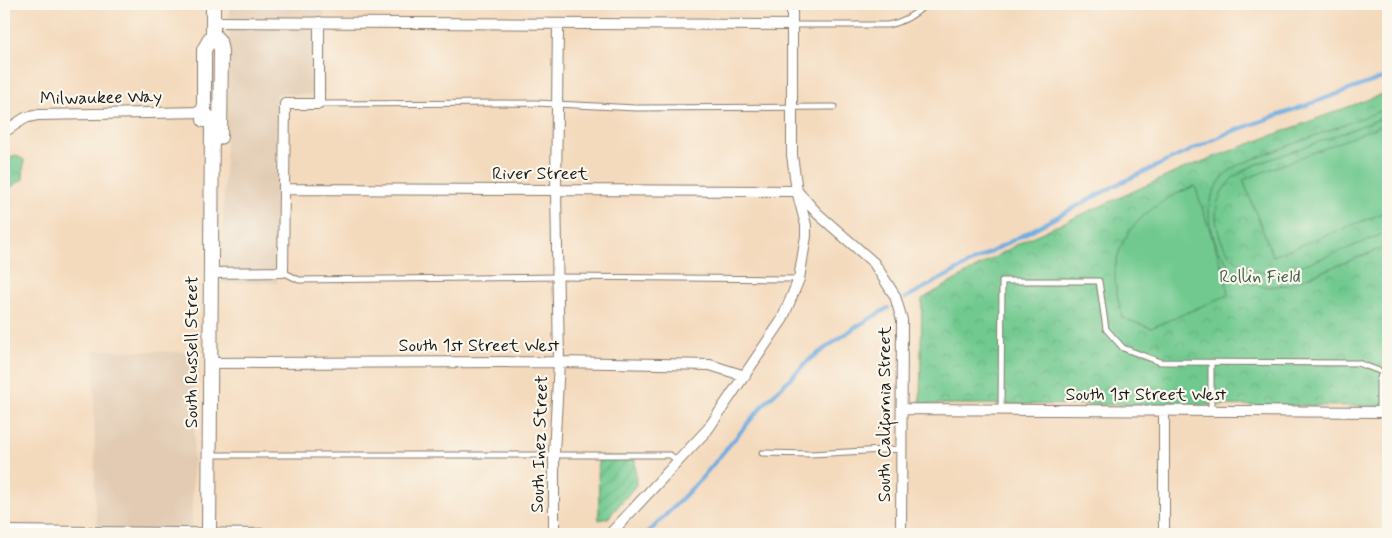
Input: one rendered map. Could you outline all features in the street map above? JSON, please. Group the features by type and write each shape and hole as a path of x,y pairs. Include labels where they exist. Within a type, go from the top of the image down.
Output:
{"main road":[{"path":"213,4 213,28"},
{"name":"South Russell Street","path":"212,169 206,155 204,50 213,28"},
{"name":"South Russell Street","path":"209,534 212,169 218,154 220,131 221,50 213,28"}],"street":[{"path":"610,534 708,429 782,320 799,279 806,225 797,191 792,155 792,4"},
{"path":"211,273 283,272 285,104 319,104 319,22"},
{"path":"213,28 319,22 558,25 792,24"},
{"name":"South Inez Street","path":"554,534 554,453 559,362 556,190 558,25"},
{"name":"Milwaukee Way","path":"4,132 25,118 38,114 204,112"},
{"name":"River Street","path":"284,189 797,191"},
{"name":"South California Street","path":"797,191 818,214 874,263 895,296 902,320 901,534"},
{"name":"South 1st Street West","path":"210,363 559,362 710,365 745,376"},
{"name":"South 1st Street West","path":"903,409 1211,412 1384,411"},
{"path":"1164,411 1164,534"},
{"path":"4,530 267,534"}],"lane":[{"path":"792,24 888,25 908,18 926,4"},
{"path":"319,104 536,103 636,108 834,107"},
{"path":"283,272 299,280 558,277 799,279"},
{"path":"1001,410 1002,281 1099,281 1106,329 1123,348 1160,362 1358,362 1382,372"},
{"path":"1211,363 1211,412"},
{"path":"1384,411 1379,382 1382,372 1388,369"},
{"path":"762,453 810,454 902,449"},
{"path":"210,455 554,453 670,455 678,461"}],"shaded area":[{"path":"230,4 324,4 325,94 276,94 277,283 221,283"},
{"path":"94,350 197,352 191,534 99,532 95,506"}],"green space":[{"name":"Rollin Field","path":"1388,92 1388,406 920,404 922,299 1025,240 1185,168"},
{"path":"1388,108 1388,116 1259,163 1239,173 1228,183 1220,195 1216,215 1220,237 1228,252 1239,263 1262,272 1274,272 1307,264 1388,232 1388,246 1287,285 1260,286 1252,284 1233,270 1224,259 1218,247 1210,222 1211,198 1225,175 1238,165"},
{"path":"1388,123 1388,211 1273,256 1243,180"},
{"path":"15,155 24,160 23,179 4,192 4,163"},
{"path":"1195,186 1226,279 1228,295 1151,328 1122,318 1115,280 1116,263 1121,247 1129,233 1151,210 1165,200"},
{"path":"598,457 635,457 636,485 608,518 599,520"}],"waterway":[{"path":"905,298 1120,183 1228,133 1388,76"},
{"path":"647,534 700,480 765,403 810,359 854,328 888,308"}]}
